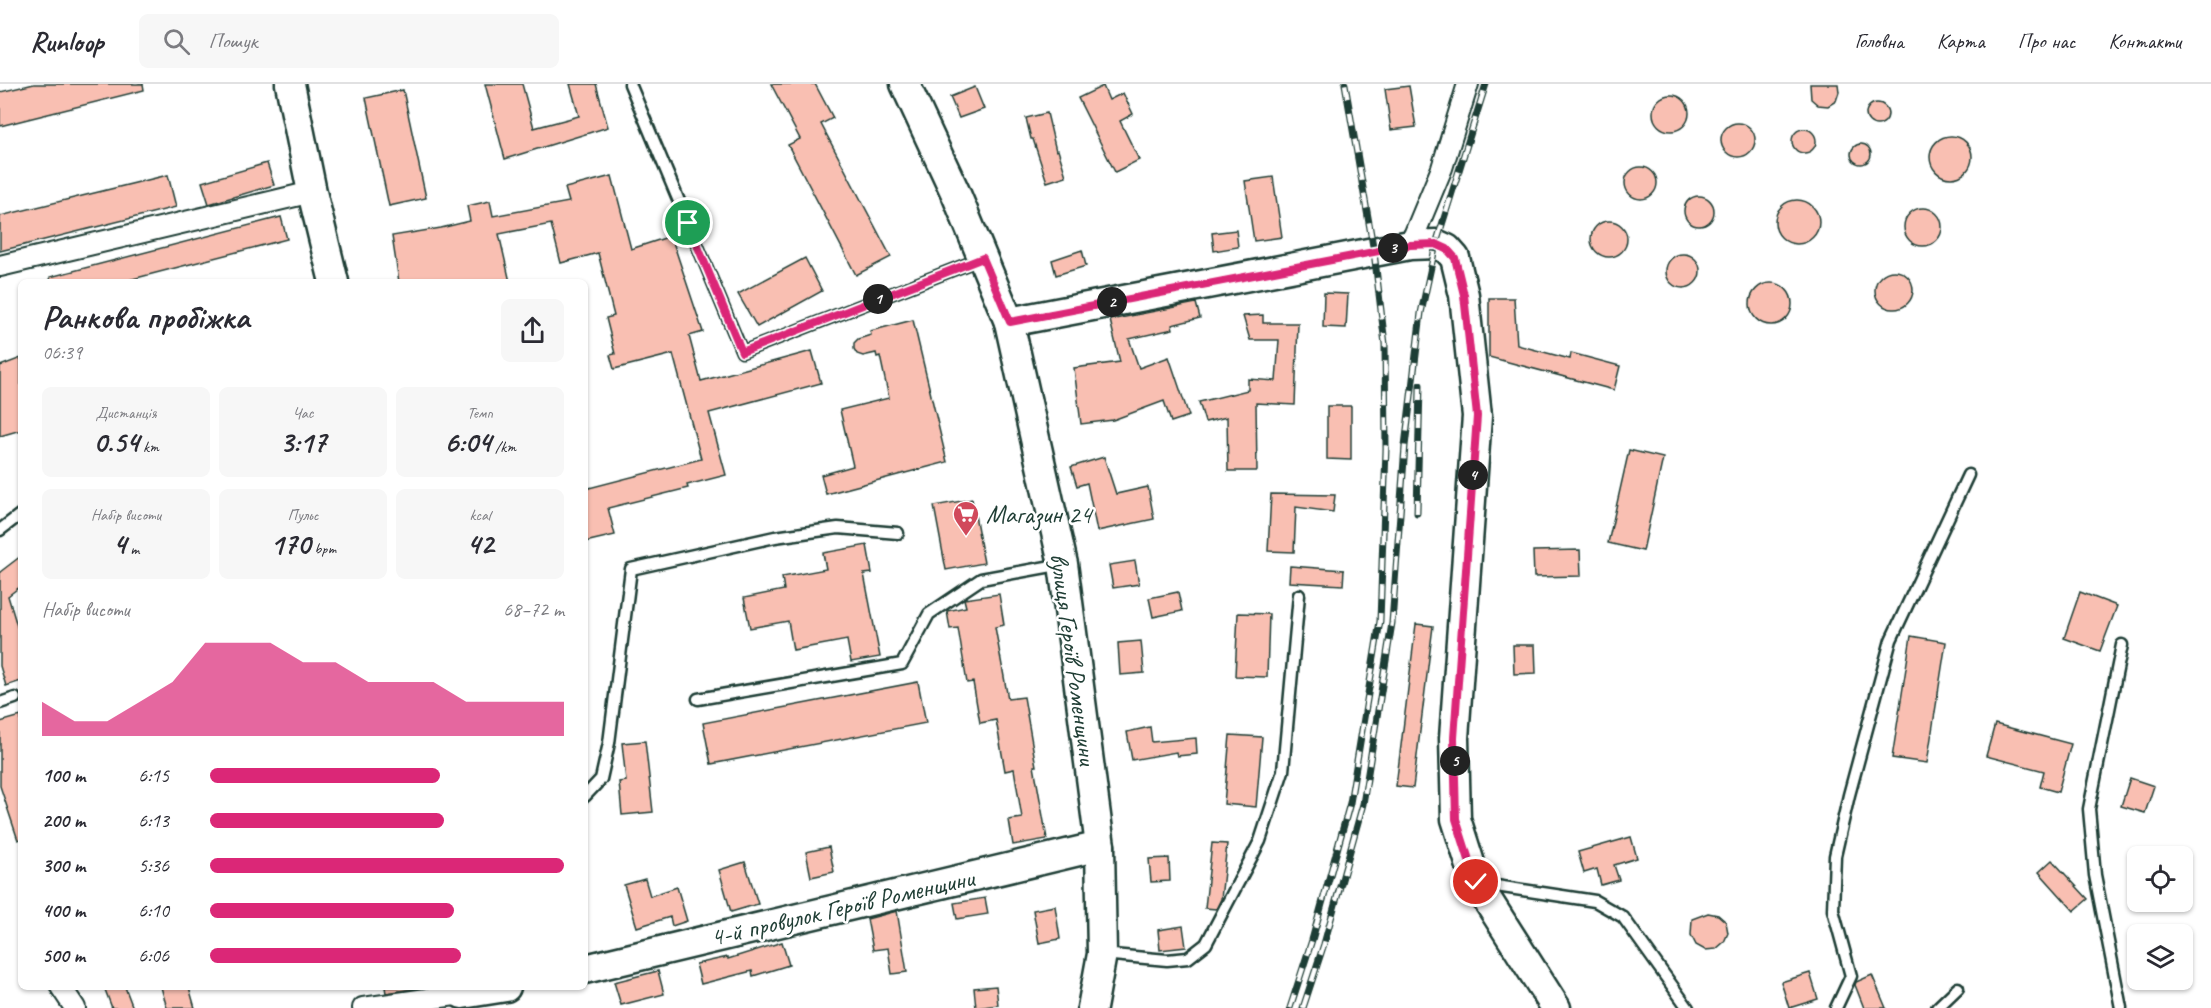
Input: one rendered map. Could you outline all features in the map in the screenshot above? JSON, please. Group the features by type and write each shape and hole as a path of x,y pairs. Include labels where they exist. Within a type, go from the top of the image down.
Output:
{"street":[{"path":"290,84 312,192 333,279"},
{"name":"вулиця Героїв Роменщини","path":"905,84 956,194 1010,322 1063,564 1100,846 1102,954 1092,1008"},
{"path":"1410,245 1442,168 1468,84"},
{"path":"0,266 312,192"},
{"path":"1010,322 1410,245 1436,244 1447,249 1455,258 1464,295 1477,416 1454,738 1456,819 1476,882 1557,1008"},
{"name":"4-й провулок Героїв Роменщини","path":"588,968 1100,846"},
{"path":"63,990 75,1008"},
{"path":"363,1008 491,990"}],"lane":[{"path":"630,84 742,352 983,258"},
{"path":"1836,1008 1851,976 1833,910 1835,856 1849,795 1890,640 1968,475"},
{"path":"0,530 18,516"},
{"path":"588,793 601,779 609,743 631,568 775,537 838,528 898,533"},
{"path":"698,699 902,664 929,614 981,579 1063,564"},
{"path":"1102,954 1167,960 1188,958 1206,944 1260,841 1283,771 1299,596"},
{"path":"2121,1008 2095,875 2089,809 2122,645"},
{"path":"0,703 15,698"},
{"path":"1476,882 1594,901 1623,916 1688,1008"},
{"path":"1937,1008 1958,988"}],"building":[{"path":"34,84 143,84 144,90 0,126 0,92"},
{"path":"485,84 522,84 534,128 579,116 570,84 596,84 608,127 505,159"},
{"path":"771,84 815,84 833,118 821,124 891,257 856,275 788,145 800,139"},
{"path":"1810,84 1838,84 1839,92 1836,101 1828,106 1818,105 1811,99"},
{"path":"1103,86 1109,100 1123,93 1133,114 1120,121 1139,160 1115,172 1078,98"},
{"path":"1409,86 1416,127 1391,130 1385,89"},
{"path":"975,87 984,109 959,118 950,97"},
{"path":"403,90 426,198 389,206 366,98"},
{"path":"1671,95 1684,100 1689,113 1684,126 1671,131 1658,126 1653,113 1658,100"},
{"path":"1877,103 1885,106 1888,114 1885,122 1877,125 1869,122 1866,114 1869,106"},
{"path":"1047,113 1056,151 1058,150 1066,176 1047,182 1026,118"},
{"path":"1738,123 1750,128 1755,140 1750,152 1738,157 1726,152 1721,140 1726,128"},
{"path":"1804,129 1812,133 1816,141 1812,149 1804,153 1796,149 1792,141 1796,133"},
{"path":"1951,136 1966,142 1972,157 1966,172 1951,178 1936,172 1930,157 1936,142"},
{"path":"1861,144 1868,147 1871,154 1868,161 1861,164 1854,161 1851,154 1854,147"},
{"path":"267,163 274,185 209,204 202,182"},
{"path":"1641,167 1652,172 1657,183 1652,194 1641,199 1630,194 1625,183 1630,172"},
{"path":"168,175 176,207 0,251 0,216"},
{"path":"612,176 631,249 671,236 703,332 689,336 701,381 812,351 821,383 709,413 726,475 687,485 688,488 608,508 615,535 588,541 588,488 701,459 673,354 614,369 610,355 615,354 606,318 614,316 598,253 561,263 551,224 499,234 509,279 399,279 392,236 470,221 467,206 490,201 493,216 569,202 565,188"},
{"path":"1273,177 1282,237 1254,241 1245,181"},
{"path":"1699,196 1705,197 1713,205 1713,217 1705,225 1699,226 1693,225 1685,217 1684,211 1685,205 1693,197"},
{"path":"1797,200 1806,201 1813,206 1818,213 1818,231 1813,238 1806,243 1797,244 1788,243 1781,238 1776,231 1775,222 1776,213 1781,206 1788,201"},
{"path":"1923,208 1937,213 1942,227 1937,241 1923,246 1909,241 1904,227 1909,213"},
{"path":"281,217 287,239 133,279 50,279 50,277"},
{"path":"1609,221 1622,226 1627,239 1622,252 1609,257 1596,252 1591,239 1596,226"},
{"path":"1236,230 1238,247 1214,251 1212,233"},
{"path":"1082,250 1086,266 1056,275 1052,260"},
{"path":"1683,254 1695,259 1700,271 1695,283 1683,288 1671,283 1666,271 1671,259"},
{"path":"805,258 822,291 757,327 738,294"},
{"path":"1894,271 1907,277 1913,290 1907,303 1894,309 1881,303 1875,290 1881,277"},
{"path":"1771,283 1779,284 1786,289 1791,296 1791,312 1786,319 1779,324 1771,325 1763,324 1756,319 1751,312 1750,304 1751,296 1756,289 1763,284"},
{"path":"1324,293 1348,294 1346,328 1323,327"},
{"path":"1489,298 1514,298 1517,345 1570,359 1571,353 1620,366 1614,390 1489,357"},
{"path":"1196,303 1200,318 1172,325 1173,329 1129,339 1139,368 1169,357 1189,416 1171,422 1164,401 1113,420 1081,424 1074,368 1120,362 1110,320"},
{"path":"1263,315 1263,323 1298,323 1295,405 1256,403 1257,471 1228,471 1227,417 1205,422 1199,402 1248,390 1248,379 1276,381 1279,340 1250,340 1243,316"},
{"path":"913,320 947,462 826,494 821,475 853,466 840,410 889,398 880,356 877,357 876,353 863,356 857,354 854,343 858,339 871,335 870,331"},
{"path":"18,359 18,431 0,436 0,366"},
{"path":"1327,406 1351,406 1351,460 1327,459"},
{"path":"1629,450 1663,458 1643,551 1608,543"},
{"path":"1104,457 1116,494 1148,487 1154,519 1097,531 1087,483 1077,486 1071,467"},
{"path":"1271,494 1335,495 1333,512 1296,507 1294,552 1268,551"},
{"path":"972,499 984,563 946,570 934,506"},
{"path":"867,545 872,573 864,574 880,657 851,662 847,640 793,650 788,621 750,628 744,598 784,590 782,577 826,569 823,553"},
{"path":"1580,550 1581,576 1534,577 1533,551"},
{"path":"18,558 18,588 8,596 18,629 18,682 6,686 0,666 0,572"},
{"path":"1135,561 1139,584 1113,588 1109,565"},
{"path":"1290,566 1344,570 1343,585 1289,582"},
{"path":"1178,592 1182,611 1153,617 1149,598"},
{"path":"2080,592 2117,606 2100,651 2064,638"},
{"path":"999,594 1004,625 995,627 1008,699 1024,697 1047,839 1013,845 1009,820 1022,818 1014,769 1005,771 996,720 980,723 973,682 967,683 958,628 950,629 947,611 966,607 964,599"},
{"path":"1238,613 1269,614 1267,677 1235,676"},
{"path":"1416,624 1433,626 1413,788 1396,786"},
{"path":"1911,636 1946,642 1927,763 1892,758"},
{"path":"1141,641 1144,673 1120,675 1118,643"},
{"path":"1513,645 1535,645 1536,673 1514,674"},
{"path":"918,682 926,723 711,764 703,723"},
{"path":"18,717 18,840 0,786 0,722"},
{"path":"1995,724 2071,744 2058,792 2040,787 2044,771 1986,756"},
{"path":"1150,727 1152,742 1196,738 1197,754 1177,756 1176,752 1132,760 1127,732"},
{"path":"1230,735 1262,737 1256,807 1224,804"},
{"path":"645,741 653,812 622,815 619,782 626,781 622,743"},
{"path":"2130,778 2154,786 2145,813 2121,806"},
{"path":"1631,837 1637,858 1614,865 1619,880 1601,885 1597,869 1584,873 1578,852"},
{"path":"1212,843 1227,844 1221,899 1216,909 1205,908"},
{"path":"829,847 834,872 811,877 806,852"},
{"path":"1169,858 1170,881 1151,882 1149,859"},
{"path":"2052,860 2088,899 2074,911 2039,872"},
{"path":"745,862 758,904 731,912 719,870"},
{"path":"645,879 650,896 677,887 687,921 672,926 670,917 637,927 624,885"},
{"path":"985,898 988,914 957,919 954,903"},
{"path":"1055,906 1060,939 1039,943 1033,910"},
{"path":"897,911 907,972 892,974 888,948 873,950 867,919"},
{"path":"1708,913 1718,915 1726,922 1728,933 1724,942 1716,949 1705,950 1696,945 1691,935 1692,919"},
{"path":"1183,926 1186,947 1160,950 1158,930"},
{"path":"782,942 789,965 753,976 752,971 701,984 696,964 728,957 728,959"},
{"path":"658,971 664,994 621,1005 614,982"},
{"path":"1810,973 1818,999 1789,1008 1781,982"},
{"path":"1872,975 1886,1008 1864,1008 1855,985 1856,982"},
{"path":"996,986 998,1005 976,1008 974,988"},
{"path":"105,990 126,990 133,1008 112,1008"},
{"path":"162,990 190,990 195,1008 167,1008"},
{"path":"386,990 406,990 386,993"}],"railway":[{"path":"1290,1008 1312,940 1350,803 1380,621 1386,449 1385,344 1374,252 1345,84"},
{"path":"1303,1008 1324,944 1363,804 1392,623 1405,446 1421,313 1436,244 1486,84"},
{"path":"1417,513 1420,385"}],"place":[{"name":"Магазин 24","path":"966,537"}],"route":[{"path":"688,223 742,352 983,258 1010,322 1410,245 1436,244 1447,249 1455,258 1464,295 1477,416 1454,738 1456,819 1476,882"}]}
